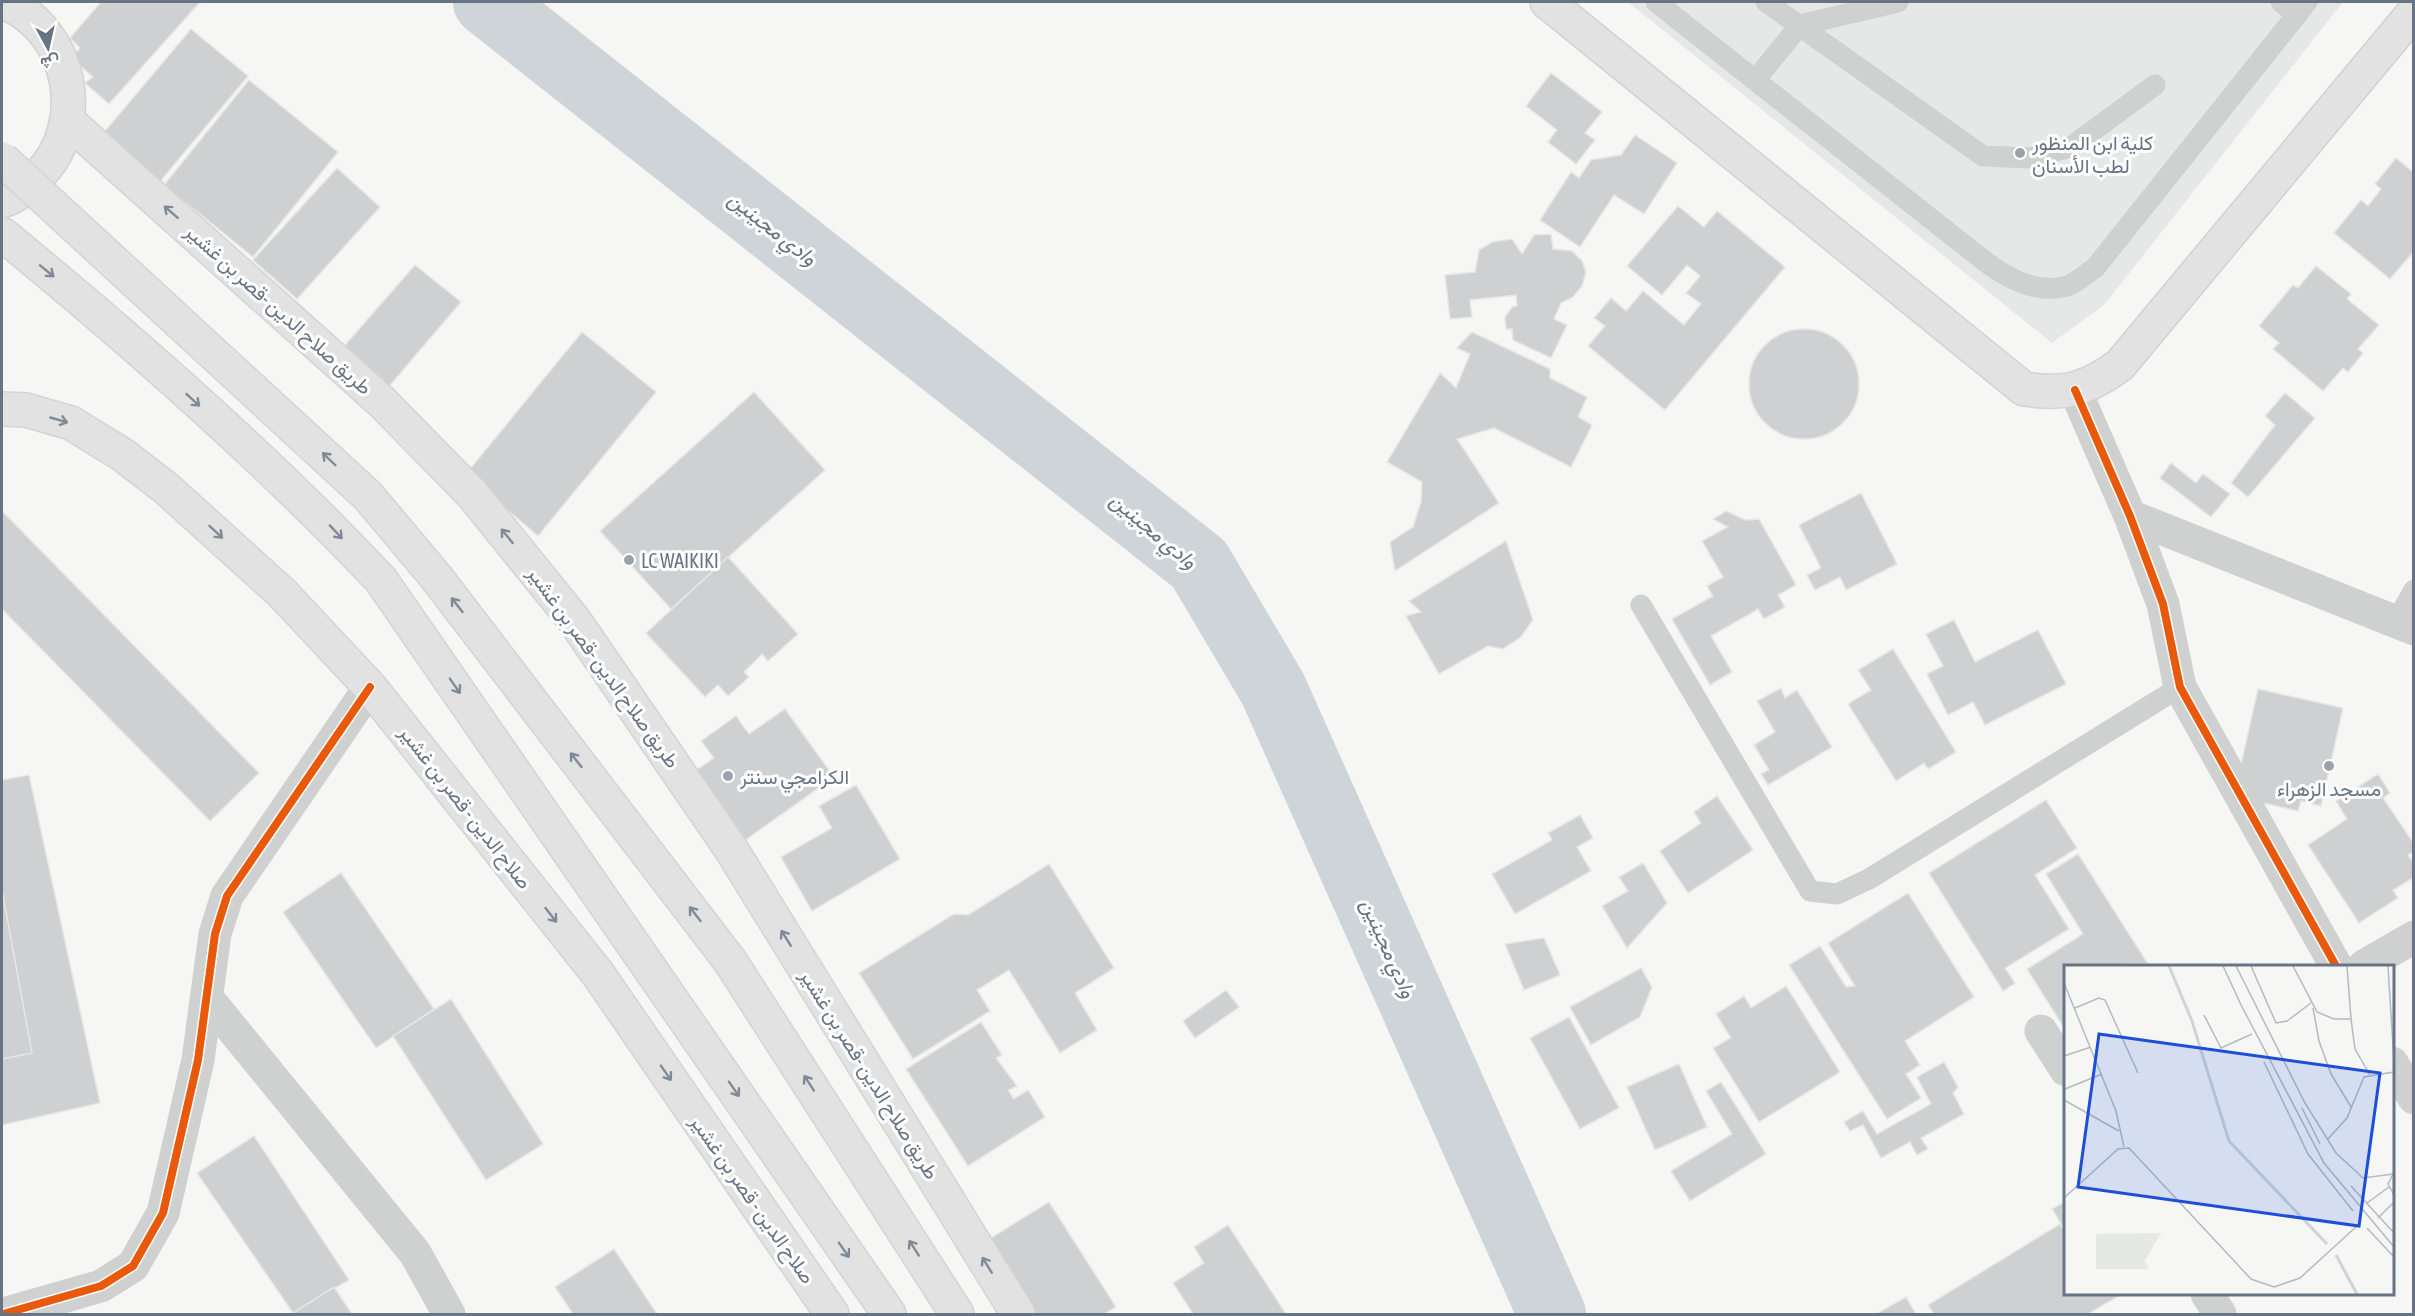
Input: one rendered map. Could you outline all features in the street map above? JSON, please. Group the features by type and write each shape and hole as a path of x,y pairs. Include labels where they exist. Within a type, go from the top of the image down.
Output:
{"main road":[{"path":"1547,2 2024,389 2050,393 2075,390 2099,381 2120,365 2414,12"},
{"path":"2,201 29,186 47,167 60,145 68,121 69,94 65,67 53,43 41,29 11,3"},
{"name":"طريق صلاح الدين -قصر بن غشير","path":"68,121 382,402 473,495 574,620 622,686 731,849 1018,1314"},
{"path":"2,159 122,267 368,496 436,577 730,961 957,1314"},
{"path":"2,234 74,293 313,508 381,580 889,1314"},
{"name":"صلاح الدين - قصر بن غشير","path":"2,409 26,410 71,423 123,454 175,496 282,593 370,687 597,974 832,1314"}],"street":[{"path":"2075,390 2130,516 2163,604 2180,687 2335,965"},
{"path":"2130,516 2404,625"},
{"path":"3,1314 91,1303 101,1286 133,1266 163,1213 198,1060 215,934 227,896 370,687"},
{"path":"2366,965 2414,937"},
{"path":"208,999 416,1253 449,1314"},
{"path":"2041,1031 2064,1067"},
{"path":"2394,1066 2414,1098"},
{"path":"2208,1295 2220,1314"}],"lane":[{"path":"1656,2 2008,278 2041,288 2067,286 2095,268 2295,6"},
{"path":"1766,2 1983,156 2029,158 2071,147 2155,85"},
{"path":"1756,79 1800,25 1898,2"},
{"path":"2404,625 2414,590"},
{"path":"1641,604 1810,891 1837,894 1869,879 2180,687"}],"shaded area":[{"name":"كلية ابن المنظور لطب الأسنان","path":"1628,2 2343,2 2104,305 2052,343"}],"building":[{"path":"101,2 200,2 109,104 85,83 93,77 71,58 80,48 70,38"},
{"path":"191,29 248,76 158,184 101,136"},
{"path":"1551,73 1602,112 1585,133 1595,140 1576,164 1548,142 1557,130 1526,106"},
{"path":"249,80 338,152 253,257 164,185"},
{"path":"1635,135 1677,163 1644,214 1614,195 1580,247 1540,220 1571,172 1579,178 1591,160 1621,155"},
{"path":"2396,158 2414,173 2414,251 2390,279 2334,233 2361,200 2368,206 2381,189 2375,184"},
{"path":"337,168 380,207 297,299 253,260"},
{"path":"1678,206 1704,227 1717,211 1785,267 1665,410 1588,346 1605,326 1594,318 1611,298 1626,311 1643,291 1684,325 1701,304 1686,293 1700,276 1687,265 1662,295 1627,266"},
{"path":"1551,234 1553,249 1572,251 1582,261 1586,272 1582,286 1573,297 1561,303 1554,319 1567,325 1551,358 1513,340 1512,329 1506,329 1505,317 1512,307 1517,306 1516,295 1470,300 1472,317 1450,319 1445,275 1475,272 1479,250 1492,242 1512,239 1522,254 1534,235"},
{"path":"415,265 461,302 385,391 340,351"},
{"path":"2316,266 2351,294 2347,299 2379,325 2358,349 2363,353 2348,372 2343,368 2323,391 2273,349 2279,343 2259,326 2293,285 2298,288"},
{"path":"1804,329 1825,333 1843,345 1855,363 1859,384 1855,405 1843,423 1825,435 1804,439 1783,435 1765,423 1753,405 1749,384 1753,363 1765,345 1783,333"},
{"path":"582,332 656,392 538,536 466,474"},
{"path":"1472,332 1550,369 1550,378 1587,397 1578,417 1592,425 1571,467 1494,428 1457,439 1499,503 1395,571 1390,542 1413,527 1421,502 1422,482 1387,462 1440,373 1456,388 1470,354 1457,348"},
{"path":"754,392 825,470 671,609 600,531"},
{"path":"2285,393 2315,418 2248,497 2231,483 2275,425 2265,416"},
{"path":"2171,463 2196,483 2203,474 2230,494 2211,517 2160,478"},
{"path":"1861,493 1897,564 1846,590 1840,577 1815,590 1807,575 1821,568 1799,525"},
{"path":"2,511 259,773 210,821 2,609"},
{"path":"1726,511 1745,520 1759,519 1796,585 1778,595 1785,607 1764,619 1758,609 1711,636 1732,672 1710,685 1672,619 1713,596 1707,586 1723,577 1702,541 1728,527 1713,519"},
{"path":"1506,541 1533,620 1520,638 1503,649 1488,646 1439,674 1406,616 1421,612 1409,601"},
{"path":"728,557 798,634 768,661 762,654 744,672 749,677 728,696 718,685 705,697 646,633"},
{"path":"1954,620 1975,662 2038,630 2066,684 1985,725 1973,702 1948,715 1927,674 1943,666 1926,634"},
{"path":"1893,649 1956,752 1928,769 1924,763 1896,781 1848,704 1871,690 1858,670"},
{"path":"1781,688 1785,698 1797,690 1832,747 1768,785 1761,774 1769,770 1754,745 1775,732 1757,701"},
{"path":"2258,689 2343,708 2321,806 2301,801 2298,811 2251,800 2236,787"},
{"path":"785,709 834,777 737,846 695,771 714,758 701,741 736,716 749,734"},
{"path":"2378,774 2390,793 2383,798 2414,844 2414,851 2408,855 2414,864 2414,877 2393,890 2398,898 2359,923 2308,845 2347,819 2336,801"},
{"path":"29,775 100,1103 2,1125 2,780"},
{"path":"856,785 900,859 812,911 781,857 832,828 819,806"},
{"path":"1717,796 1753,850 1688,893 1660,851 1701,823 1694,812"},
{"path":"2046,800 2077,848 2035,875 2069,929 2005,968 2015,983 2003,991 1929,873"},
{"path":"1580,815 1593,838 1577,847 1591,871 1515,914 1492,874 1552,840 1548,833"},
{"path":"2078,854 2148,964 2064,965 2064,1028 2027,969 2083,934 2046,874"},
{"path":"1643,863 1667,903 1627,948 1602,906 1628,891 1619,877"},
{"path":"1049,864 1114,968 1075,993 1097,1030 1060,1053 1009,970 977,990 990,1011 913,1059 859,973 954,914 968,915"},
{"path":"341,873 434,1009 376,1048 283,912"},
{"path":"2,890 32,1053 2,1059"},
{"path":"1908,893 1974,997 1905,1041 1920,1065 1906,1074 1921,1098 1887,1119 1789,965 1820,946 1846,987 1855,986 1828,943"},
{"path":"1544,938 1560,975 1524,990 1505,944"},
{"path":"1641,968 1652,987 1640,1017 1591,1045 1570,1007"},
{"path":"1786,986 1840,1072 1759,1122 1713,1048 1731,1038 1716,1014 1744,996 1751,1008"},
{"path":"1226,990 1239,1007 1195,1038 1183,1021"},
{"path":"451,999 543,1144 486,1180 393,1036"},
{"path":"1569,1017 1619,1108 1580,1129 1530,1038"},
{"path":"981,1022 1002,1055 996,1058 1017,1086 1008,1090 1014,1099 1028,1090 1045,1117 968,1166 906,1069"},
{"path":"1944,1062 1958,1087 1953,1093 1964,1114 1921,1138 1928,1149 1917,1155 1910,1142 1881,1158 1863,1125 1850,1131 1844,1122 1863,1111 1877,1134 1931,1104 1917,1077"},
{"path":"1679,1064 1707,1127 1655,1150 1627,1087"},
{"path":"1721,1082 1766,1154 1690,1201 1671,1171 1732,1134 1706,1091"},
{"path":"254,1136 349,1280 293,1313 197,1173"},
{"path":"1049,1202 1116,1307 1104,1314 1034,1314 986,1241"},
{"path":"2064,1202 2064,1228 2052,1209"},
{"path":"2060,1224 2064,1230 2064,1295 2120,1295 2088,1314 1934,1314 1928,1305"},
{"path":"1228,1225 1286,1314 1193,1314 1173,1283 1204,1263 1194,1247"},
{"path":"614,1249 657,1314 573,1314 555,1287"},
{"path":"334,1287 352,1314 291,1314 293,1313"},
{"path":"1906,1297 1916,1314 1876,1314"}],"waterway":[{"name":"وادي مجينين","path":"487,2 1199,564 1273,689 1552,1314"}],"cycle path":[{"path":"2075,390 2130,516 2163,604 2180,687 2335,965"},
{"path":"3,1314 101,1286 133,1266 163,1213 198,1060 215,934 227,896 370,687"}],"place":[{"name":"كلية ابن المنظور لطب الأسنان","path":"2020,153"},
{"name":"LC WAIKIKI","path":"629,560"},
{"name":"مسجد الزهراء","path":"2329,766"},
{"name":"الكرامجي سنتر","path":"728,776"}]}
